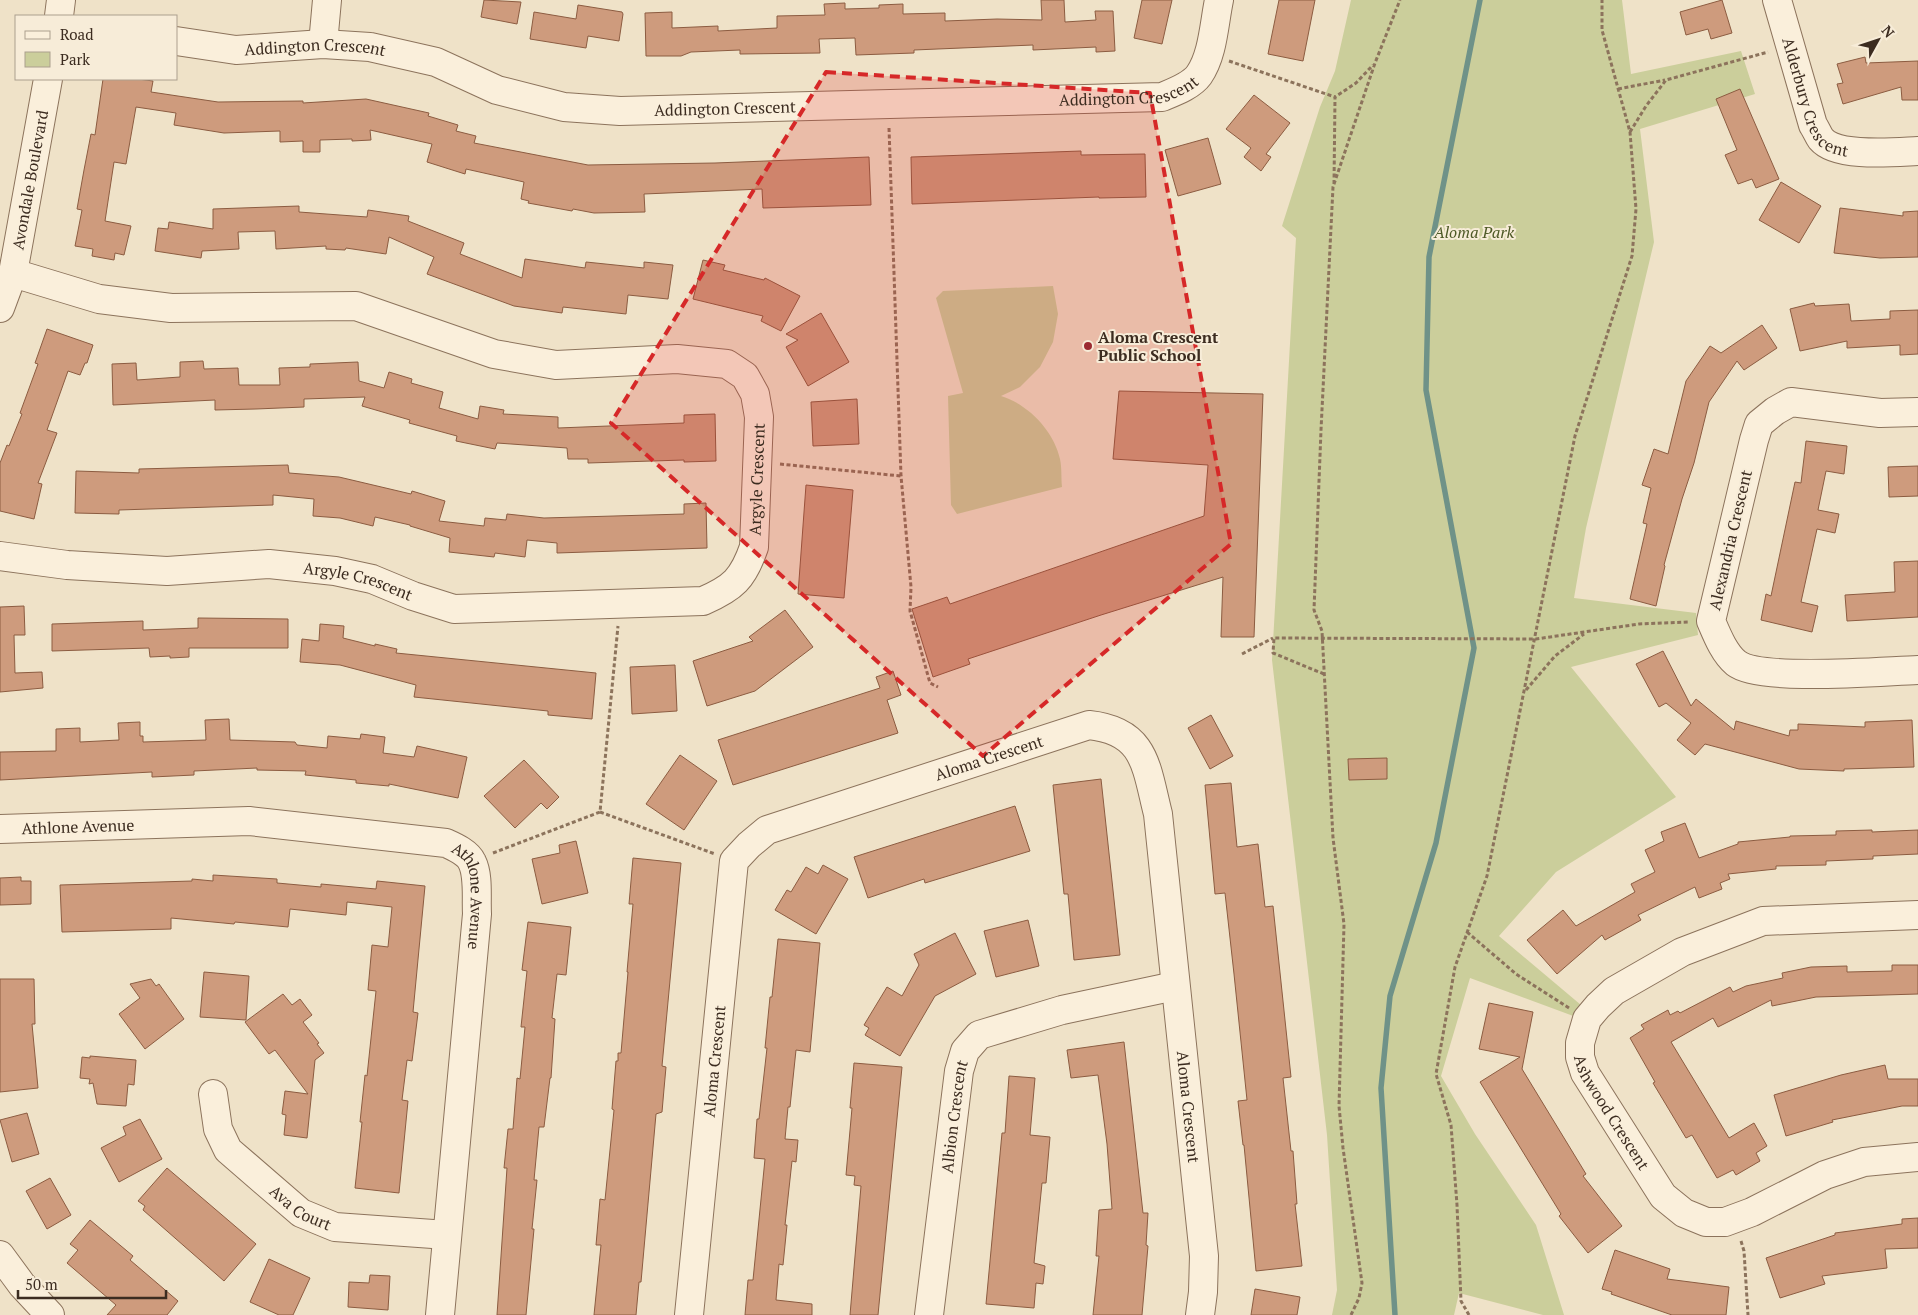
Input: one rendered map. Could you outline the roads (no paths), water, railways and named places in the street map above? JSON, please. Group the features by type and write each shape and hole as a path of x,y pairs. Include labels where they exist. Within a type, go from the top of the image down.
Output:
{"street":[{"path":"59,15 61,0"},
{"path":"323,44 327,0"},
{"name":"Addington Crescent","path":"178,41 236,50 323,44 370,47 436,62 497,90 564,107 620,111 1162,97 1184,87 1198,76 1208,54 1219,0"},
{"name":"Alderbury Crescent","path":"1777,0 1813,125 1822,140 1840,148 1863,153 1918,151"},
{"name":"Avondale Boulevard","path":"0,308 13,273 48,80"},
{"name":"Argyle Crescent","path":"0,556 67,565 167,571 269,564 336,571 372,580 412,596 454,609 702,601 722,592 740,578 748,564 754,547 758,461 759,417 755,394 745,376 727,364 677,358 556,365 494,354 356,306 171,308 98,299 13,273"},
{"name":"Alexandria Crescent","path":"1918,412 1880,413 1791,402 1775,411 1759,424 1711,621 1722,645 1737,664 1753,669 1780,674 1918,670"},
{"name":"Aloma Crescent","path":"689,1315 734,861 748,845 767,830 1089,725 1106,727 1122,734 1136,746 1144,760 1158,814 1204,1256 1200,1315"},
{"name":"Athlone Avenue","path":"0,829 249,821 446,844 458,849 472,861 476,881 477,914 440,1315"},
{"name":"Ashwood Crescent","path":"1918,915 1763,921 1682,952 1614,992 1598,1006 1587,1020 1580,1043 1580,1057 1585,1073 1663,1196 1684,1213 1706,1222 1725,1222 1752,1212 1825,1175 1864,1162 1918,1157"},
{"name":"Albion Crescent","path":"929,1315 958,1071 965,1051 979,1035 1062,1010 1176,986"},
{"name":"Ava Court","path":"213,1094 218,1129 228,1150 301,1213 335,1227 448,1235"},
{"path":"0,1255 22,1285 50,1315"}],"waterway":[{"path":"1395,1315 1381,1088 1390,996 1436,843 1474,648 1426,390 1429,257 1480,0"}],"place":[{"name":"Aloma Crescent Public School","path":"1088,346"}],"park label":[{"name":"Aloma Park","path":"1474,232"}]}
